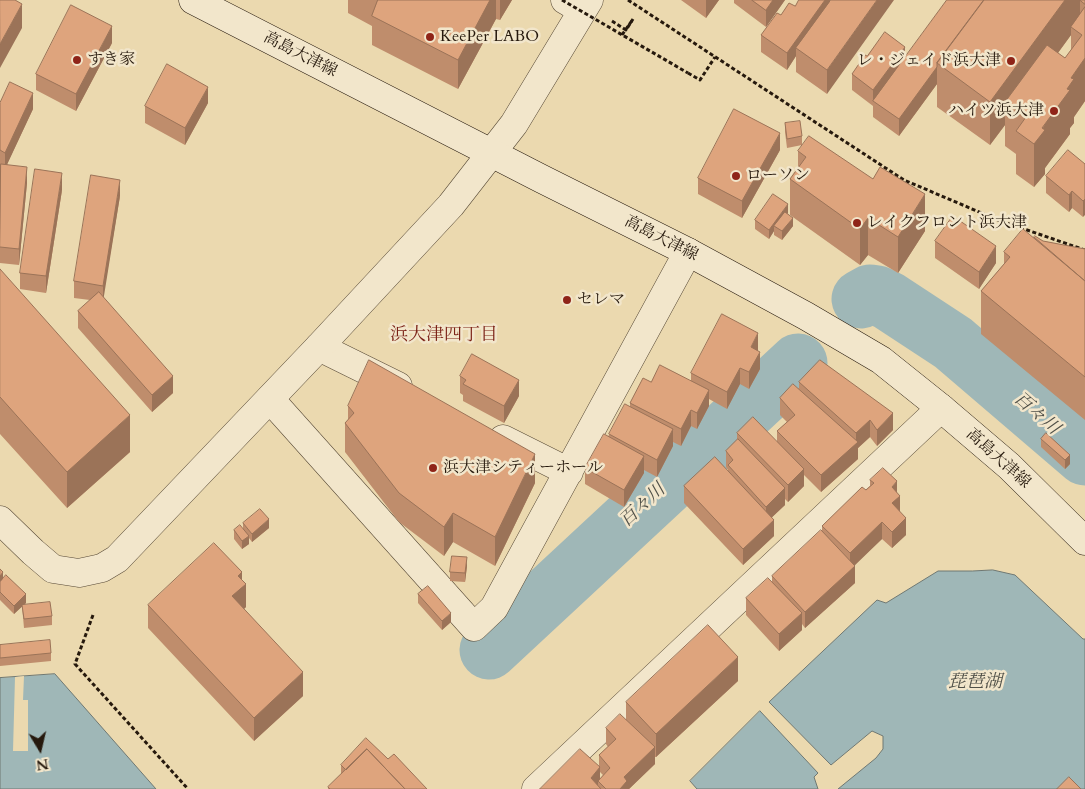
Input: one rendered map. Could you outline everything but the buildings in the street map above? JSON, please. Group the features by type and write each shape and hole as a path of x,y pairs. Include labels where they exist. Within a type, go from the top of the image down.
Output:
{"street":[{"name":"高島大津線","path":"193,0 688,252 806,316 881,360 1009,466 1085,541"},
{"path":"0,520 53,569 79,573 102,568 117,559 451,205 514,124 574,3"},
{"path":"270,399 474,627 494,608 688,252"},
{"path":"319,346 420,398"},
{"path":"536,789 941,408"},
{"path":"482,428 569,472"}],"path":[{"path":"628,0 904,180 998,220 1085,250"},
{"path":"574,3 622,35 700,80 715,57"},
{"path":"610,20 626,30 632,19 622,35"},
{"path":"93,615 75,664 188,789"}],"water":[{"name":"琵琶湖","path":"993,570 1015,575 1085,639 1085,789 838,789 876,758 883,749 883,736 872,731 831,765 769,702 877,600 886,603 938,571"},
{"path":"55,674 156,789 0,789 0,678"},
{"path":"760,711 818,773 814,777 818,789 697,789 690,781"}],"pier":[{"path":"24,676 23,700 28,700 28,751 13,751 15,677"}],"waterway":[{"name":"百々川","path":"861,299 870,294 877,295 953,343 1085,456"},
{"name":"百々川","path":"489,650 798,363"}],"place":[{"name":"KeePer LABO","path":"430,37"},
{"name":"すき家","path":"77,60"},
{"name":"レ・ジェイド浜大津","path":"1011,61"},
{"name":"ハイツ浜大津","path":"1054,111"},
{"name":"ローソン","path":"736,176"},
{"name":"レイクフロント浜大津","path":"857,223"},
{"name":"セレマ","path":"567,300"},
{"name":"浜大津シティーホール","path":"433,468"}],"district":[{"name":"浜大津四丁目","path":"444,336"}]}
